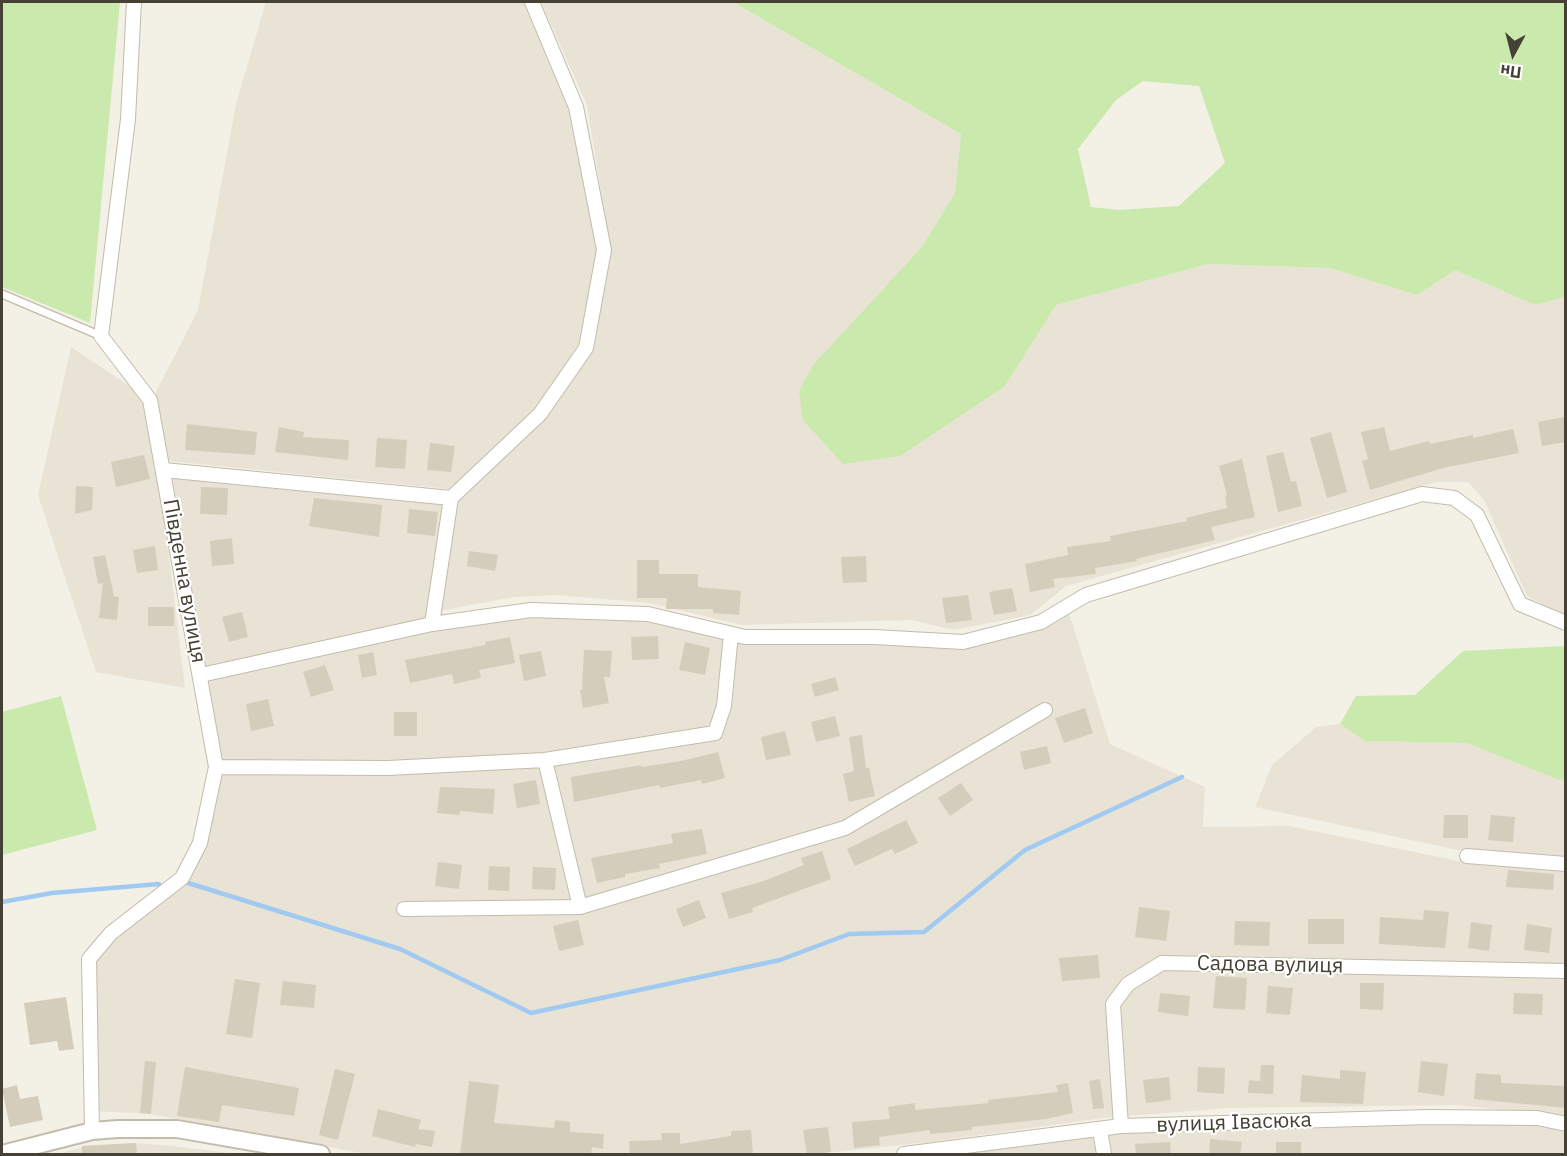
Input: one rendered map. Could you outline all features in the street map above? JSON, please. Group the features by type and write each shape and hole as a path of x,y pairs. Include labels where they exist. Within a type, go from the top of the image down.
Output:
{"street":[{"path":"101,336 128,119 134,2"},
{"path":"432,624 451,498 540,414 586,348 604,250 576,107 532,2"},
{"name":"Південна вулиця","path":"92,1131 89,959 111,933 182,878 200,843 216,767 150,400 101,336"},
{"path":"164,470 451,498"},
{"path":"201,675 432,624 531,610 648,614 745,637 874,637 963,642 1041,622 1086,595 1422,494 1454,498 1477,515 1520,604 1566,623"},
{"path":"216,767 388,768 545,760 715,733 724,706 731,634"},
{"path":"404,909 580,907 845,828 1045,710"},
{"path":"545,760 580,907"},
{"path":"1467,856 1566,864"},
{"name":"Садова вулиця","path":"1121,1126 1113,1004 1128,984 1162,963 1566,971"},
{"name":"вулиця Івасюка","path":"904,1155 1121,1126 1428,1117 1537,1118 1566,1124"},
{"path":"2,1154 92,1131 177,1129 274,1150 321,1155"},
{"path":"1100,1130 1104,1155"}],"lane":[{"path":"2,294 101,336"}],"shaded area":[{"path":"266,2 525,2 569,108 597,249 580,342 535,411 450,489 169,461 154,396 198,310 236,104"},
{"path":"541,2 733,2 961,134 955,193 921,248 815,364 799,391 1005,386 1056,305 1208,264 1330,268 1417,295 1455,270 1535,305 1565,297 1565,613 1556,612 1527,596 1484,500 1468,482 1436,482 1066,586 1030,615 954,630 912,620 742,625 649,603 557,595 513,597 440,611 459,500 544,420 594,349 610,249 587,105"},
{"path":"71,347 150,400 185,688 96,672 38,495"},
{"path":"172,475 445,502 426,618 205,668"},
{"path":"531,611 647,618 745,643 875,642 964,647 1069,613 1110,744 1205,787 1203,827 1290,826 1458,861 1565,869 1565,1117 1456,1105 1227,1108 1103,1118 929,1142 815,1154 367,1154 151,1114 95,1111 93,961 113,937 185,882 220,771 206,678 433,628"},
{"path":"1340,724 1366,741 1467,743 1559,780 1565,779 1565,856 1458,850 1255,807 1272,765 1316,727"},
{"path":"1415,1123 1539,1125 1565,1130 1566,1154 1111,1154 1107,1133"},
{"path":"1094,1136 1097,1154 946,1154"},
{"path":"136,1143 237,1154 58,1154 91,1145"}],"green space":[{"path":"2,2 120,2 90,323 2,287"},
{"path":"733,2 1565,2 1565,297 1535,305 1455,270 1417,295 1330,268 1208,264 1056,305 1005,386 900,456 843,464 803,420 799,391 814,364 921,248 955,193 961,134","holes":["1143,81 1199,86 1225,163 1179,206 1119,210 1091,207 1078,149 1116,100"]},
{"path":"1565,646 1565,779 1559,780 1467,743 1365,741 1340,724 1356,696 1415,695 1463,651"},
{"path":"61,696 97,830 2,855 2,712"}],"building":[{"path":"1564,417 1566,442 1542,446 1538,422"},
{"path":"187,424 257,432 255,455 185,450"},
{"path":"279,427 304,432 303,437 349,440 348,460 275,452"},
{"path":"1384,427 1390,451 1429,441 1430,444 1473,435 1473,438 1513,429 1519,453 1443,468 1370,490 1362,461 1368,459 1361,432"},
{"path":"1331,432 1347,492 1327,498 1310,438"},
{"path":"377,438 407,440 405,469 375,467"},
{"path":"430,443 455,446 451,472 427,470"},
{"path":"1283,452 1291,482 1296,481 1302,506 1278,512 1266,456"},
{"path":"144,455 150,479 116,487 111,462"},
{"path":"1242,459 1255,517 1211,527 1215,540 1136,559 1137,561 1095,568 1096,574 1053,579 1055,587 1030,592 1025,564 1068,555 1067,547 1111,541 1110,536 1187,521 1186,518 1227,508 1225,496 1227,495 1219,466"},
{"path":"76,486 93,487 92,510 75,514"},
{"path":"201,487 228,488 227,515 200,514"},
{"path":"314,498 382,505 379,537 309,526"},
{"path":"409,509 438,512 435,536 407,533"},
{"path":"232,538 234,564 212,566 210,541"},
{"path":"155,546 158,570 137,573 133,550"},
{"path":"469,551 498,555 495,571 467,566"},
{"path":"105,555 114,596 119,597 117,620 99,618 103,583 98,584 93,557"},
{"path":"866,556 867,582 843,583 841,557"},
{"path":"637,560 659,560 659,574 698,574 698,587 741,591 739,615 713,613 713,609 666,609 667,598 637,598"},
{"path":"1012,588 1017,611 994,615 989,592"},
{"path":"968,595 972,620 946,623 942,598"},
{"path":"148,607 174,607 174,626 148,626"},
{"path":"242,612 248,637 229,642 222,617"},
{"path":"658,636 659,659 632,660 631,637"},
{"path":"510,637 515,663 479,670 481,678 454,684 452,674 410,683 405,660 485,645 485,642"},
{"path":"685,642 710,648 705,675 679,670"},
{"path":"584,650 612,651 610,677 604,677 609,703 583,708 580,690 582,690"},
{"path":"541,651 546,676 524,681 519,655"},
{"path":"373,652 377,675 362,678 358,655"},
{"path":"325,665 334,690 311,697 303,672"},
{"path":"835,677 839,690 815,697 811,684"},
{"path":"268,699 274,726 251,731 246,704"},
{"path":"1085,708 1093,733 1064,743 1055,718"},
{"path":"394,712 417,712 417,736 394,736"},
{"path":"835,716 840,736 816,742 811,722"},
{"path":"785,731 791,755 766,760 761,737"},
{"path":"862,735 866,768 869,768 875,796 849,802 843,774 854,771 849,737"},
{"path":"1047,746 1051,763 1024,770 1020,752"},
{"path":"718,752 725,778 702,784 701,780 660,788 659,785 574,802 571,777 681,761"},
{"path":"536,780 540,804 517,808 513,784"},
{"path":"961,783 973,800 950,816 938,798"},
{"path":"440,787 495,789 493,814 460,811 459,815 437,813"},
{"path":"1444,815 1468,815 1468,838 1443,838"},
{"path":"1491,815 1515,817 1513,842 1488,840"},
{"path":"906,820 918,843 895,854 892,849 855,866 847,849"},
{"path":"702,829 707,854 659,864 660,868 625,874 625,877 597,883 591,858 673,843 671,834"},
{"path":"822,851 831,879 752,908 753,912 729,919 721,893 761,882 804,865 801,858"},
{"path":"438,862 462,865 459,889 435,886"},
{"path":"489,866 510,867 509,891 488,890"},
{"path":"533,867 556,868 555,890 532,889"},
{"path":"1508,870 1554,874 1553,890 1506,887"},
{"path":"699,900 706,918 683,927 676,909"},
{"path":"1139,907 1170,911 1166,941 1135,937"},
{"path":"1424,910 1449,912 1445,948 1379,944 1380,917 1423,920"},
{"path":"1308,919 1344,919 1344,944 1308,944"},
{"path":"578,920 584,945 559,951 553,926"},
{"path":"1235,921 1270,922 1269,946 1234,945"},
{"path":"1471,922 1492,925 1489,951 1468,948"},
{"path":"1527,924 1552,928 1549,953 1524,950"},
{"path":"1098,955 1100,978 1062,981 1059,958"},
{"path":"1216,976 1247,978 1245,1010 1213,1008"},
{"path":"235,979 260,983 252,1038 226,1034"},
{"path":"283,981 316,985 314,1008 280,1005"},
{"path":"1360,983 1384,983 1383,1010 1360,1009"},
{"path":"1268,986 1293,988 1290,1015 1266,1013"},
{"path":"1160,993 1190,996 1188,1016 1158,1012"},
{"path":"1514,993 1543,994 1542,1015 1513,1014"},
{"path":"66,997 74,1049 59,1051 57,1041 30,1045 24,1003"},
{"path":"145,1061 156,1062 151,1114 140,1113"},
{"path":"1421,1061 1448,1064 1444,1096 1418,1092"},
{"path":"1261,1065 1274,1065 1273,1094 1248,1093 1249,1080 1260,1081"},
{"path":"185,1067 299,1088 294,1116 222,1105 219,1122 177,1116"},
{"path":"1198,1067 1225,1068 1224,1094 1197,1092"},
{"path":"335,1069 355,1074 338,1140 319,1135"},
{"path":"1340,1070 1366,1072 1363,1104 1300,1102 1302,1075 1340,1079"},
{"path":"1476,1073 1501,1075 1501,1083 1566,1086 1566,1108 1474,1099"},
{"path":"1169,1077 1171,1100 1146,1103 1143,1080"},
{"path":"1100,1079 1104,1108 1093,1109 1089,1081"},
{"path":"469,1081 499,1085 494,1123 554,1128 555,1120 570,1122 570,1132 604,1134 603,1149 592,1147 591,1155 460,1155"},
{"path":"1068,1083 1073,1113 1046,1119 972,1127 972,1130 930,1134 930,1130 879,1137 880,1145 854,1148 852,1122 890,1119 888,1107 915,1103 915,1110 989,1103 988,1100 1058,1092 1056,1085"},
{"path":"17,1085 20,1099 38,1096 43,1120 10,1127 2,1089"},
{"path":"378,1109 421,1120 418,1129 435,1131 432,1147 416,1144 415,1147 372,1136"},
{"path":"828,1127 831,1152 807,1155 803,1130"},
{"path":"751,1130 753,1155 630,1155 629,1141 662,1140 661,1133 680,1133 680,1144 731,1136 731,1131"},
{"path":"1210,1139 1242,1142 1240,1155 1209,1155"},
{"path":"1170,1142 1171,1155 1136,1155 1135,1144"},
{"path":"1276,1142 1301,1142 1301,1155 1276,1155"},
{"path":"136,1143 137,1155 82,1155 82,1146"}],"waterway":[{"path":"185,882 400,949 531,1013 780,960 849,934 924,932 1025,850 1182,777"},
{"path":"2,902 52,893 159,884"}]}
